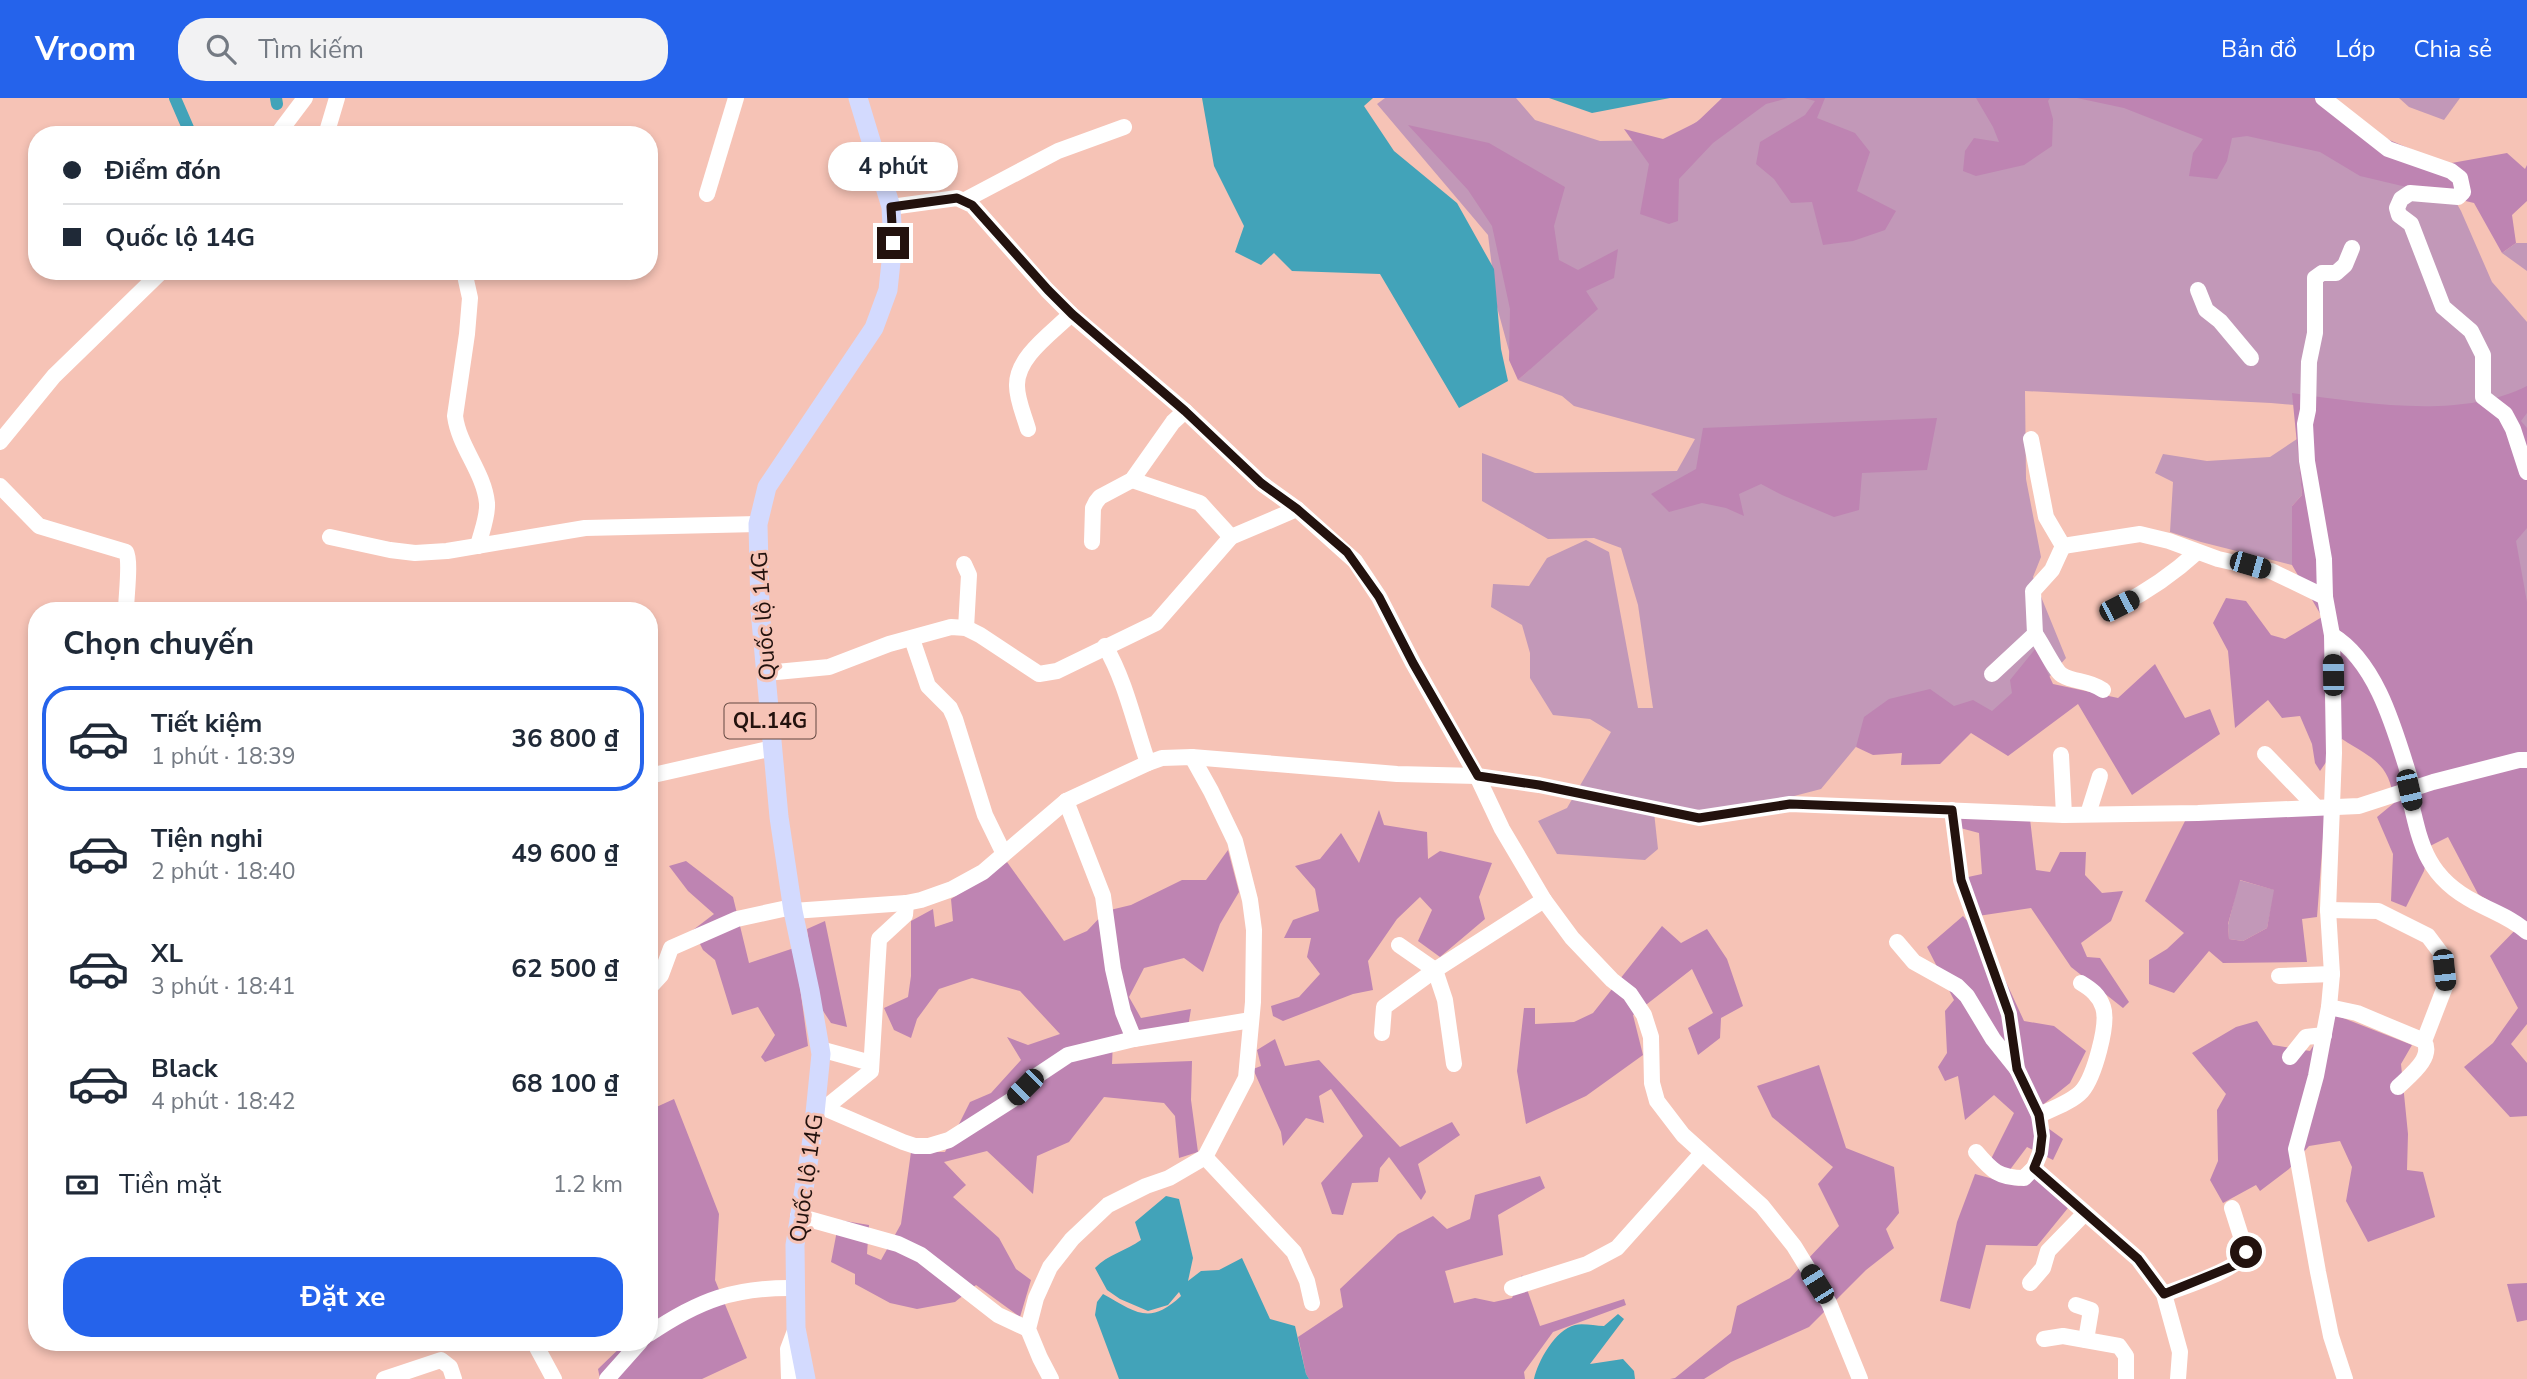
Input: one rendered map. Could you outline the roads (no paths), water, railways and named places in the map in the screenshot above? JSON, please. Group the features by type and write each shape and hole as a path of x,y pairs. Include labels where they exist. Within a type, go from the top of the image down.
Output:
{"main road":[{"name":"Quốc lộ 14G","path":"806,1379 796,1328 795,1245 821,1106 820,1049 793,909 779,817 758,576 758,524 767,487 874,328 888,290 893,243 891,207 858,98"}],"street":[{"path":"284,126 305,98"},
{"path":"329,126 337,98"},
{"path":"707,194 736,98"},
{"path":"2323,98 2388,149 2451,172 2460,178 2463,192 2458,197 2410,193 2402,198 2397,208 2399,215 2411,224 2443,307 2471,331 2483,355 2483,397 2505,414 2513,429 2527,472"},
{"path":"965,200 1058,152 1124,127"},
{"path":"891,207 957,198 965,200 1072,314 1185,411 1261,483 1297,509 1355,561 1379,597 1413,663 1478,776 1502,829 1544,900 1572,938 1612,980 1630,994 1644,1015 1651,1037 1652,1083 1657,1101 1683,1135 1762,1206 1794,1246 1829,1303 1860,1379"},
{"path":"2345,1379 2331,1336 2297,1149 2316,1076 2329,1007 2332,974 2324,806 2332,635 2325,597 2324,559 2307,461 2305,424 2309,362 2315,333 2315,278 2322,273 2336,273 2344,265 2352,248"},
{"path":"0,442 54,376 153,280"},
{"path":"466,280 470,298 455,416 456,426 481,481 487,504 478,546"},
{"path":"2198,290 2206,310 2220,321 2251,358"},
{"path":"1028,429 1017,388 1020,369 1027,358 1072,314"},
{"path":"1092,542 1093,508 1096,502 1100,497 1132,480 1173,422 1185,411"},
{"path":"2031,439 2046,517 2063,546"},
{"path":"1132,480 1200,503 1231,537"},
{"path":"0,486 39,526 126,552 129,559 126,602"},
{"path":"766,673 829,667 889,644 951,627 966,628 1004,648 1040,674 1057,671 1156,623 1231,537 1297,509"},
{"path":"330,537 415,553 447,551 585,528 662,524 758,524"},
{"path":"2063,546 2140,534 2169,541 2218,559 2271,571 2325,597"},
{"path":"2063,546 2052,570 2033,591 2035,634 2047,649 2053,666 2063,676 2094,683 2103,690"},
{"path":"2119,606 2173,574 2197,552"},
{"path":"964,564 969,575 966,628"},
{"path":"1992,674 2035,634"},
{"path":"2332,635 2342,641 2376,685 2411,789 2423,850 2437,874 2457,892 2513,921 2527,932"},
{"path":"912,639 928,687 950,708 955,719 985,815 1003,852"},
{"path":"1105,646 1123,682 1148,763"},
{"path":"658,774 773,748"},
{"path":"2265,754 2324,806"},
{"path":"2060,755 2064,815"},
{"path":"1051,1379 1028,1328 1036,1298 1049,1267 1072,1239 1108,1205 1169,1178 1205,1157 1246,1078 1254,930 1250,900 1235,841 1192,757"},
{"path":"658,978 671,948 737,919 793,909 906,903 952,889 983,872 1003,852 1066,801 1162,758 1192,757 1397,774 1478,776 1539,785 1699,818 1790,804 2064,815 2359,806 2411,789 2527,760"},
{"path":"2088,814 2100,776"},
{"path":"1066,801 1103,896 1123,1012 1134,1039"},
{"path":"1952,810 1961,880 2009,1014 2017,1069"},
{"path":"1382,1033 1384,1007 1435,970 1544,900"},
{"path":"821,1106 871,1070 879,939 905,915 906,903"},
{"path":"2328,910 2378,911 2428,936 2443,956 2446,984 2424,1041"},
{"path":"1897,942 1914,962 1957,986 1967,996 2000,1049 2017,1069 2039,1115 2042,1136 2040,1153 2034,1168 2024,1178 1999,1175 1976,1152"},
{"path":"1399,945 1435,970 1445,1000 1454,1064"},
{"path":"2279,976 2332,974"},
{"path":"2039,1115 2081,1092 2091,1074 2105,1017 2094,991 2081,983"},
{"path":"2329,1007 2357,1013 2424,1041 2427,1045 2426,1055 2398,1087"},
{"path":"821,1106 903,1142 915,1146 929,1146 950,1140 982,1120 1015,1098 1035,1077 1068,1055 1134,1039 1251,1020"},
{"path":"2291,1057 2306,1037 2324,1035"},
{"path":"820,1049 871,1063"},
{"path":"1512,1288 1556,1275 1606,1255 1637,1228 1702,1153"},
{"path":"1205,1157 1294,1252 1307,1281 1312,1303"},
{"path":"2034,1168 2138,1259 2164,1294 2180,1352 2178,1379"},
{"path":"2164,1294 2231,1267 2245,1256 2232,1208"},
{"path":"2030,1283 2043,1268 2048,1251 2085,1213"},
{"path":"799,1216 898,1244 921,1255 998,1315 1028,1328"},
{"path":"658,1329 699,1304 724,1295 745,1290 795,1288"},
{"path":"2076,1305 2091,1310 2086,1340"},
{"path":"789,1379 788,1349 796,1328"},
{"path":"2044,1339 2063,1336 2119,1346 2123,1349 2127,1363 2126,1379"},
{"path":"539,1351 554,1379"},
{"path":"607,1379 632,1351"},
{"path":"384,1379 441,1360 450,1367 454,1379"}],"water":[{"path":"1202,98 1373,98 1364,106 1394,151 1457,203 1494,269 1501,349 1508,381 1459,408 1380,274 1292,271 1274,253 1261,265 1235,252 1244,226 1214,166"},
{"path":"1549,98 1670,98 1592,113"},
{"path":"1166,1196 1179,1199 1193,1258 1188,1281 1201,1271 1219,1270 1242,1258 1270,1319 1295,1326 1309,1379 1119,1379 1095,1315 1097,1302 1103,1294 1134,1310 1151,1313 1160,1311 1181,1296 1179,1292 1168,1305 1148,1311 1107,1290 1095,1268 1141,1240 1135,1222"},
{"path":"1618,1314 1624,1319 1590,1364 1623,1359 1634,1371 1635,1379 1534,1379 1543,1355 1561,1333 1578,1324 1604,1326"}],"waterway":[{"path":"175,98 187,126"},
{"path":"276,98 277,104"}]}
